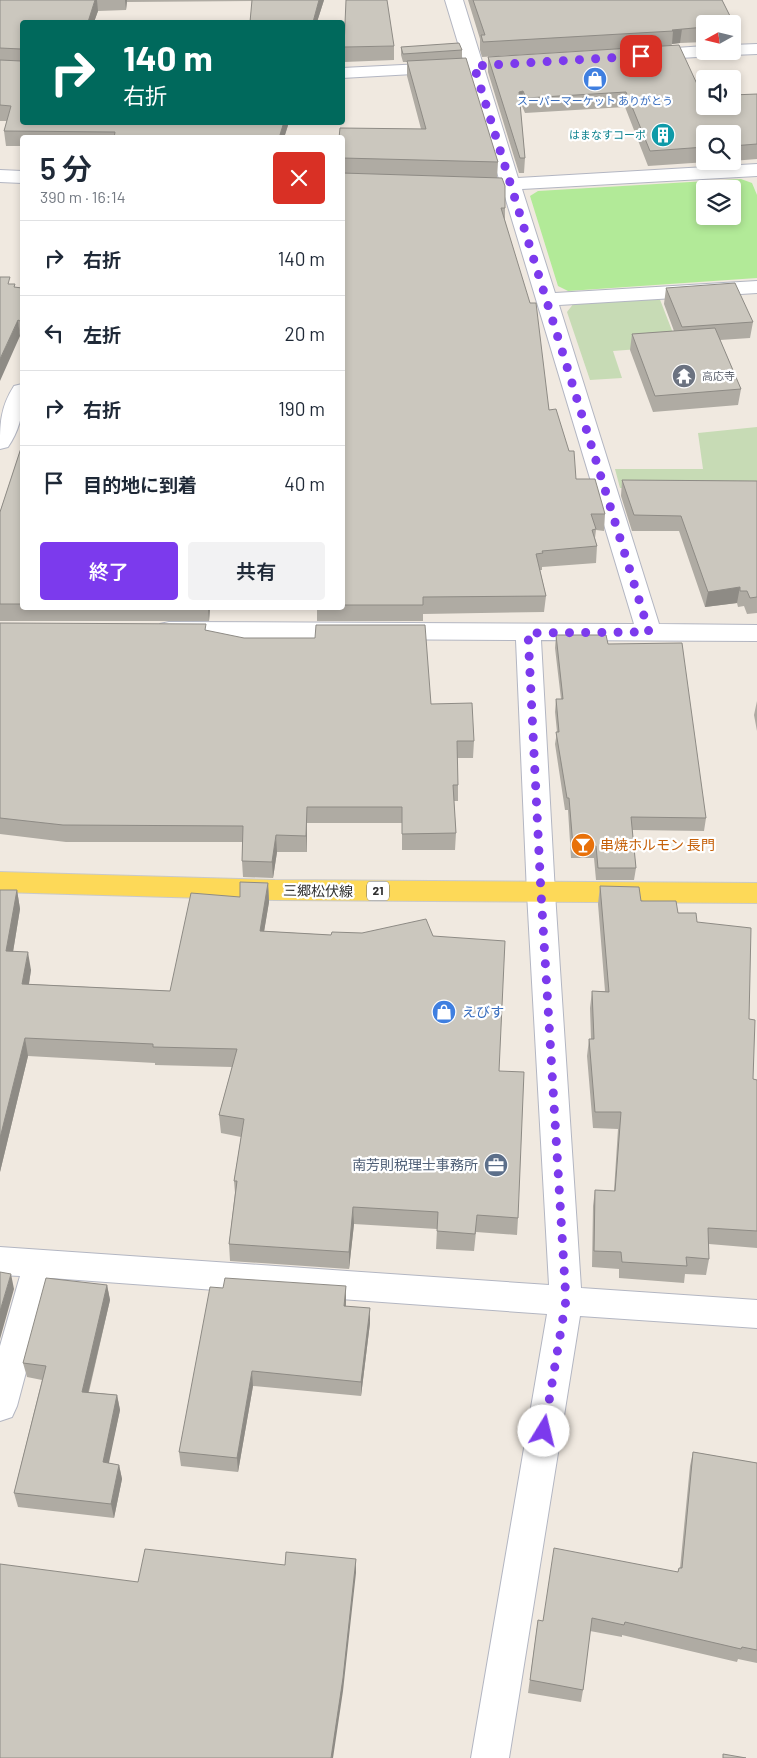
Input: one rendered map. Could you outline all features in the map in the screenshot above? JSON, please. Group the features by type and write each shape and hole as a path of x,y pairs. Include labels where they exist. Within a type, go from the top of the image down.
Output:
{"main road":[{"name":"三郷松伏線","path":"0,882 275,890 757,894"}],"street":[{"path":"454,0 484,65 511,186 649,632"},
{"path":"741,50 757,49"},
{"path":"628,57 696,52"},
{"path":"345,73 484,65"},
{"path":"472,184 511,186 757,170"},
{"path":"0,176 20,177"},
{"path":"546,300 757,286"},
{"path":"0,442 20,396"},
{"path":"149,630 284,619 528,633 757,633"},
{"path":"490,1758 566,1300 541,893 528,633"},
{"path":"0,1261 757,1314"},
{"path":"0,1406 39,1264"}],"green space":[{"path":"741,179 752,183 757,195 757,278 568,291 558,286 530,196 538,191 696,182 696,225 741,225 741,180 724,180"},
{"path":"659,297 678,346 613,351 622,378 590,380 567,312 574,303"},
{"path":"757,427 757,490 620,488 615,469 703,469 698,433"}],"building":[{"path":"0,0 95,0 89,20 20,20 20,49 0,48"},
{"path":"252,0 319,0 314,20 250,20"},
{"path":"346,0 387,0 394,46 345,47"},
{"path":"473,0 722,0 730,15 696,15 696,28 673,31 483,42 481,35 485,35"},
{"path":"459,43 462,50 403,54 401,47"},
{"path":"679,45 696,82 696,115 741,115 741,95 757,94 757,144 741,145 741,125 696,125 696,148 650,151 626,92 526,98 523,91 519,92 525,158 520,158 488,57"},
{"path":"466,58 498,162 345,158 345,135 339,135 340,128 426,129 407,61"},
{"path":"0,60 20,61 20,125 283,125 280,135 114,135 115,132 4,131 11,106 0,105"},
{"path":"345,173 502,178 505,186 505,208 501,208 530,303 536,303 549,410 556,409 569,451 574,451 576,479 595,479 605,514 591,514 596,529 592,530 597,546 542,551 543,553 536,554 546,596 423,597 423,605 345,605"},
{"path":"0,277 10,277 8,284 15,284 14,287 20,288 20,321 18,320 0,359"},
{"path":"735,283 753,322 682,327 666,288"},
{"path":"715,328 741,389 655,396 632,334"},
{"path":"20,451 20,604 0,604 0,512"},
{"path":"622,480 757,481 757,597 750,598 747,591 740,591 740,587 708,592 681,516 634,515"},
{"path":"0,623 206,624 205,630 244,638 315,638 316,625 425,625 431,704 472,703 474,741 457,741 458,785 453,785 456,833 402,834 402,807 307,807 306,836 276,835 272,862 242,861 243,826 63,825 0,818"},
{"path":"556,635 606,635 608,644 682,643 706,818 631,817 636,868 598,868 596,846 573,846 569,798 567,798 556,732 559,732 556,699 563,699"},
{"path":"240,882 268,883 260,931 331,935 332,932 362,933 426,919 433,936 505,941 499,1071 524,1072 518,1218 477,1215 475,1234 437,1231 438,1212 353,1207 349,1252 229,1244 237,1181 234,1181 244,1119 219,1115 237,1049 153,1047 153,1044 25,1038 0,1138 0,890 17,890 6,951 28,952 22,984 170,991 191,893 240,897"},
{"path":"600,886 639,887 641,901 676,901 678,913 696,913 697,922 751,928 749,1019 755,1020 753,1079 757,1080 757,1231 708,1228 709,1259 686,1257 687,1266 622,1262 621,1252 594,1251 595,1190 615,1191 621,1112 595,1112 589,1039 594,1039 592,991 609,992"},
{"path":"0,1272 11,1274 0,1311"},
{"path":"46,1278 107,1285 82,1392 117,1395 103,1462 119,1465 111,1504 14,1493 46,1366 23,1363"},
{"path":"225,1278 346,1286 344,1306 370,1308 361,1382 252,1371 237,1458 179,1452 210,1287 223,1288"},
{"path":"693,1452 757,1463 757,1650 742,1647 741,1649 625,1622 624,1625 592,1618 583,1690 530,1680 538,1620 543,1621 554,1548 678,1572 679,1568 682,1568"},
{"path":"145,1549 285,1565 286,1552 356,1559 343,1678 331,1758 0,1758 0,1564 138,1582"},
{"path":"723,1754 746,1758 723,1758"}],"place":[{"name":"スーパーマーケット ありがとう","path":"595,79"},
{"name":"はまなすコーポ","path":"663,135"},
{"name":"高応寺","path":"684,376"},
{"name":"串焼ホルモン 長門","path":"583,845"},
{"name":"えびす","path":"444,1012"},
{"name":"南芳則税理士事務所","path":"496,1165"}],"route":[{"path":"544,1431 566,1300 541,893 528,633 649,632 474,66 641,56"}]}
